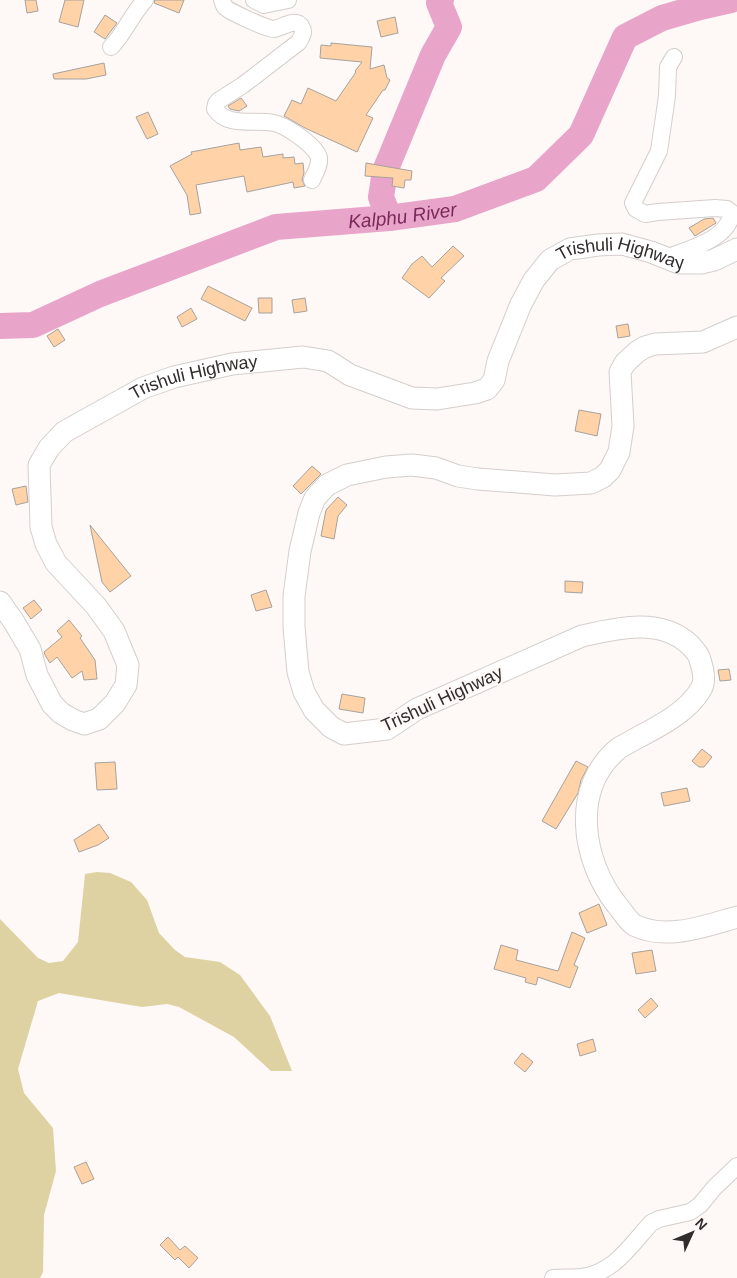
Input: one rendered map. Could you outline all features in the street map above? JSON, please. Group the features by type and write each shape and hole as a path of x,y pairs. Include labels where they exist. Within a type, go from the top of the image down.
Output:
{"street":[{"path":"111,48 123,34 130,19 144,0"},
{"path":"222,0 225,8 265,28 274,30 296,23 303,29 303,35 299,42 243,85 218,101 215,109 218,114 228,120 274,123 285,127 315,149 319,158 318,169 312,180"},
{"path":"254,0 264,5 288,0"},
{"path":"666,258 718,235 726,227 732,213 727,209 715,208 645,214 636,209 633,203 659,151 667,96 668,67 674,57"},
{"name":"Trishuli Highway","path":"0,602 30,649 37,676 52,704 61,713 84,724 99,720 115,702 126,685 128,665 114,631 96,606 56,563 41,527 39,464 49,448 64,432 143,388 174,377 232,364 302,357 328,361 350,375 412,398 437,399 487,389 494,380 498,361 521,304 534,280 550,260 570,249 598,245 622,244 679,263 701,263 714,260 737,249"},
{"name":"Trishuli Highway","path":"737,327 703,342 655,344 645,347 625,363 620,372 623,426 620,452 610,470 603,477 591,483 555,484 458,476 436,468 412,464 347,475 327,485 315,498 309,513 300,551 294,596 294,627 298,672 304,692 314,710 331,727 344,734 387,729 417,709 582,636 609,630 638,627 671,632 682,638 700,657 704,673 702,688 683,710 620,748 605,762 596,778 588,803 585,820 587,840 591,858 610,897 632,924 651,931 691,930 737,916"},
{"path":"553,1278 598,1274 614,1264 651,1223 659,1219 690,1212 700,1205 714,1188 737,1166"}],"shaded area":[{"path":"97,872 110,873 131,882 147,900 159,933 175,950 185,957 220,962 240,975 270,1016 292,1071 271,1071 234,1037 179,1007 167,1004 142,1007 59,993 38,1001 18,1069 24,1093 53,1128 56,1171 44,1215 43,1272 40,1278 0,1278 0,919 38,958 49,963 63,961 78,942 85,874"}],"building":[{"path":"25,0 36,0 38,11 27,13"},
{"path":"65,0 84,0 78,27 59,22"},
{"path":"155,0 184,0 179,13 154,3"},
{"path":"105,15 117,23 105,39 94,32"},
{"path":"395,17 398,33 381,37 377,21"},
{"path":"331,43 372,47 370,69 384,65 387,78 390,80 385,90 383,90 366,115 373,118 357,152 284,116 292,100 301,104 308,88 336,101 356,72 362,62 320,58 321,45 331,46"},
{"path":"104,63 106,75 86,79 54,79 53,74"},
{"path":"241,98 247,106 239,111 230,109 228,106"},
{"path":"148,112 158,134 147,139 136,117"},
{"path":"239,143 240,150 261,147 263,157 283,154 283,158 294,157 295,164 303,163 304,173 302,180 305,186 294,188 293,182 247,192 244,176 196,185 201,213 190,215 187,195 170,166 192,154 191,152"},
{"path":"366,163 412,171 411,180 405,180 404,188 392,186 393,178 365,176"},
{"path":"713,218 716,223 695,236 689,228 704,219"},
{"path":"453,246 464,256 441,278 445,281 429,298 402,278 412,264 422,256 432,267"},
{"path":"208,286 252,308 245,321 201,299"},
{"path":"258,298 272,298 272,313 259,313"},
{"path":"305,298 307,311 294,313 292,300"},
{"path":"191,308 197,319 182,327 177,317"},
{"path":"628,324 630,336 618,338 616,326"},
{"path":"58,329 65,340 54,347 47,336"},
{"path":"579,410 601,414 597,436 575,431"},
{"path":"312,466 321,474 301,494 293,486"},
{"path":"26,486 28,502 16,505 12,489"},
{"path":"338,497 347,505 338,516 334,539 321,536 326,510"},
{"path":"90,525 131,576 110,592 102,582"},
{"path":"565,581 583,582 582,593 565,592"},
{"path":"266,590 272,607 256,611 251,595"},
{"path":"34,600 42,610 31,619 23,608"},
{"path":"69,620 82,636 80,638 95,660 97,679 84,680 82,671 72,678 57,657 50,663 45,655 44,652 62,637 57,631"},
{"path":"729,669 731,680 720,681 718,670"},
{"path":"342,694 365,698 363,713 339,709"},
{"path":"702,749 712,757 704,767 699,767 692,761"},
{"path":"576,761 588,767 581,780 578,793 556,829 542,821"},
{"path":"115,762 117,789 97,790 95,763"},
{"path":"687,788 690,801 664,806 661,793"},
{"path":"99,824 109,838 98,845 79,852 74,840"},
{"path":"599,904 607,925 587,933 579,913"},
{"path":"572,932 585,938 574,965 578,967 570,988 538,977 536,985 525,982 526,978 494,969 501,945 518,950 516,960 558,971"},
{"path":"652,950 656,971 636,974 632,953"},
{"path":"651,998 658,1006 645,1018 638,1010"},
{"path":"593,1039 596,1051 580,1056 577,1044"},
{"path":"522,1053 533,1062 525,1072 514,1063"},
{"path":"86,1162 94,1179 82,1184 74,1167"},
{"path":"168,1237 180,1250 185,1246 198,1258 189,1268 178,1257 175,1260 160,1245"}],"waterway":[{"path":"389,218 381,197 385,171 433,55 449,27 439,3 441,0"},
{"name":"Kalphu River","path":"0,326 33,325 100,294 276,227 389,218 455,209 536,179 581,135 625,37 662,18 731,0"}]}
